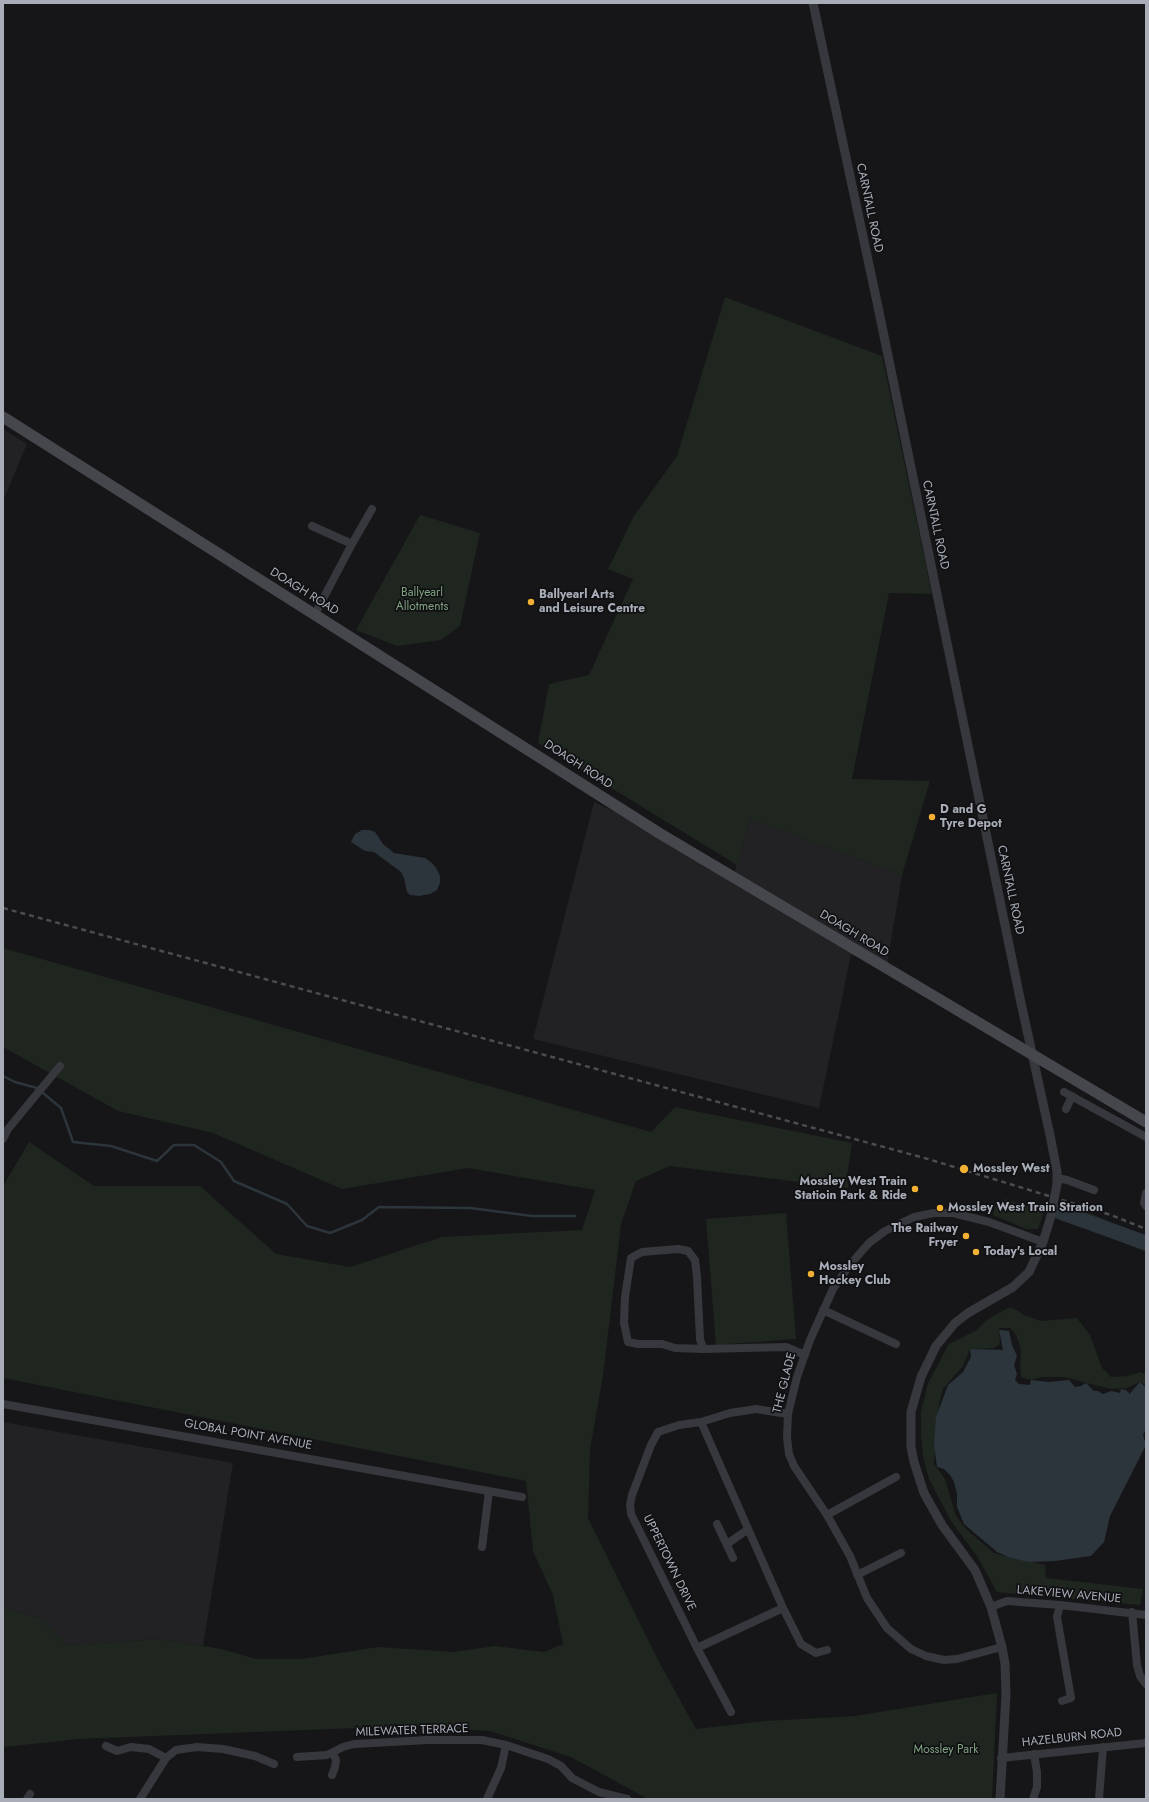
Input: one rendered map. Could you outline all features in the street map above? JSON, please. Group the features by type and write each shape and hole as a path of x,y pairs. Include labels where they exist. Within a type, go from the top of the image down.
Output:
{"main road":[{"name":"DOAGH ROAD","path":"3,417 671,840 1146,1122"}],"street":[{"name":"CARNTALL ROAD","path":"813,3 877,302 1031,1053 1050,1135 1057,1181 1051,1216 1043,1242 1034,1263 1022,1280 960,1320 936,1346 921,1377 911,1412 911,1447 924,1493 939,1519 975,1570 991,1607 1002,1647 1006,1680 1000,1799"},
{"path":"315,614 372,509"},
{"path":"312,526 352,544"},
{"path":"3,1139 8,1129 60,1066"},
{"path":"1064,1092 1146,1137"},
{"path":"1066,1109 1072,1096"},
{"path":"1057,1181 1067,1180 1094,1190"},
{"path":"1146,1193 1144,1203 1146,1206"},
{"name":"THE GLADE","path":"1002,1647 957,1659 944,1660 926,1656 911,1649 887,1628 867,1598 850,1556 827,1515 794,1466 789,1454 787,1437 788,1414 804,1355 823,1310 838,1280 870,1243 890,1228 912,1218 934,1213 959,1214 1002,1226 1043,1242"},
{"path":"703,1349 700,1339 695,1260 688,1251 678,1249 642,1252 631,1258 624,1310 624,1323 628,1342 638,1344 662,1344 675,1348 703,1349 786,1347 804,1355"},
{"path":"823,1310 896,1344"},
{"name":"GLOBAL POINT AVENUE","path":"3,1404 522,1497"},
{"name":"UPPERTOWN DRIVE","path":"731,1712 697,1648 634,1520 630,1505 632,1495 651,1445 658,1432 679,1425 701,1422 730,1413 756,1409 788,1414"},
{"path":"701,1422 782,1608 801,1644 816,1653 827,1650"},
{"path":"827,1515 896,1477"},
{"path":"482,1547 489,1491"},
{"path":"717,1524 733,1558"},
{"path":"727,1544 748,1530"},
{"path":"858,1575 901,1553"},
{"name":"LAKEVIEW AVENUE","path":"991,1607 1007,1601 1132,1612 1146,1615"},
{"path":"1060,1605 1057,1617 1072,1698 1062,1701"},
{"path":"697,1648 782,1608"},
{"path":"1132,1612 1137,1665 1140,1676 1146,1684"},
{"name":"MILEWATER TERRACE","path":"297,1757 327,1755 343,1747 354,1744 428,1740 482,1740 506,1745 548,1759 561,1766 572,1778 599,1792 627,1799"},
{"name":"HAZELBURN ROAD","path":"1002,1758 1146,1743"},
{"path":"487,1799 501,1768 506,1745"},
{"path":"106,1746 117,1751 131,1747 148,1749 166,1758"},
{"path":"140,1799 166,1758 176,1750 197,1747 223,1749 255,1756 274,1764"},
{"path":"1099,1799 1103,1747"},
{"path":"332,1775 336,1760 333,1753"},
{"path":"1033,1799 1037,1787 1037,1772 1034,1754"}],"shaded area":[{"path":"3,429 27,444 3,501"},
{"path":"594,802 652,829 733,878 750,819 902,875 887,964 851,955 819,1108 533,1039"},
{"path":"362,830 370,830 375,832 383,844 394,853 425,858 432,863 440,876 440,883 437,890 430,894 419,896 410,895 407,892 401,872 374,852 365,851 351,842 355,834"},
{"path":"999,1330 1009,1331 1012,1345 1017,1356 1014,1365 1017,1374 1015,1380 1019,1384 1030,1385 1031,1380 1049,1382 1069,1380 1075,1387 1086,1383 1094,1391 1098,1391 1103,1394 1111,1391 1120,1393 1121,1389 1126,1390 1130,1394 1140,1382 1146,1388 1146,1428 1143,1435 1146,1445 1110,1516 1104,1542 1091,1556 1055,1561 1029,1562 1011,1558 997,1552 964,1524 957,1507 957,1494 954,1482 944,1469 937,1467 934,1444 936,1417 948,1385 963,1372 971,1357 970,1349 1003,1350"},
{"path":"3,1422 233,1463 203,1646 160,1639 67,1645 39,1618 3,1608"}],"green space":[{"path":"725,297 882,356 932,594 889,593 852,779 930,781 902,875 750,819 737,865 538,743 549,684 589,675 633,579 608,569 634,516 677,456"},
{"name":"Ballyearl Allotments","path":"420,515 480,533 460,626 441,640 397,646 356,630"},
{"name":"Mossley Park","path":"3,948 651,1132 675,1107 852,1143 847,1177 848,1188 670,1166 636,1181 621,1224 603,1376 590,1449 588,1518 658,1660 696,1729 765,1721 855,1716 997,1693 992,1799 648,1799 571,1757 490,1731 407,1726 79,1739 3,1747 3,1608 39,1618 67,1645 160,1639 221,1649 256,1659 302,1659 378,1647 453,1652 495,1646 544,1652 563,1644 553,1595 533,1551 526,1481 3,1378 3,1186 29,1142 94,1186 200,1186 276,1254 350,1267 442,1237 582,1230 595,1190 468,1168 342,1189 213,1133 118,1111 3,1047"},
{"path":"1005,1199 1044,1211 1038,1229 1026,1229 993,1215 997,1201 1000,1202"},
{"path":"1061,1202 1146,1236 1146,1252 1058,1217"},
{"path":"786,1213 796,1339 716,1345 706,1219"},
{"path":"1008,1308 1013,1308 1024,1315 1041,1321 1077,1318 1090,1335 1102,1368 1111,1377 1127,1376 1140,1372 1146,1375 1146,1386 1140,1382 1127,1388 1110,1389 1064,1377 1042,1377 1031,1380 1021,1377 1021,1349 1016,1335 1010,1328 999,1328 1000,1344 994,1348 970,1349 963,1366 943,1389 939,1404 934,1464 945,1479 956,1516 966,1529 994,1553 1045,1565 1046,1578 1143,1589 1140,1605 997,1592 977,1556 951,1521 929,1479 923,1457 921,1434 921,1412 928,1383 949,1344 977,1330 988,1319"}],"waterway":[{"path":"3,1076 15,1082 37,1088 61,1108 73,1142 111,1146 157,1161 174,1145 194,1145 221,1162 234,1181 287,1204 307,1226 330,1233 362,1220 379,1207 470,1208 532,1216 575,1216"},
{"path":"1060,1212 1146,1243"}],"railway":[{"path":"3,908 928,1159 1111,1215 1146,1229"}],"place":[{"name":"Ballyearl Arts and Leisure Centre","path":"531,602"},
{"name":"D and G Tyre Depot","path":"932,817"},
{"name":"Mossley West","path":"964,1169"},
{"name":"Mossley West Train Statioin Park & Ride","path":"915,1189"},
{"name":"Mossley West Train Stration","path":"940,1208"},
{"name":"The Railway Fryer","path":"966,1236"},
{"name":"Today's Local","path":"976,1252"},
{"name":"Mossley Hockey Club","path":"811,1274"}]}
